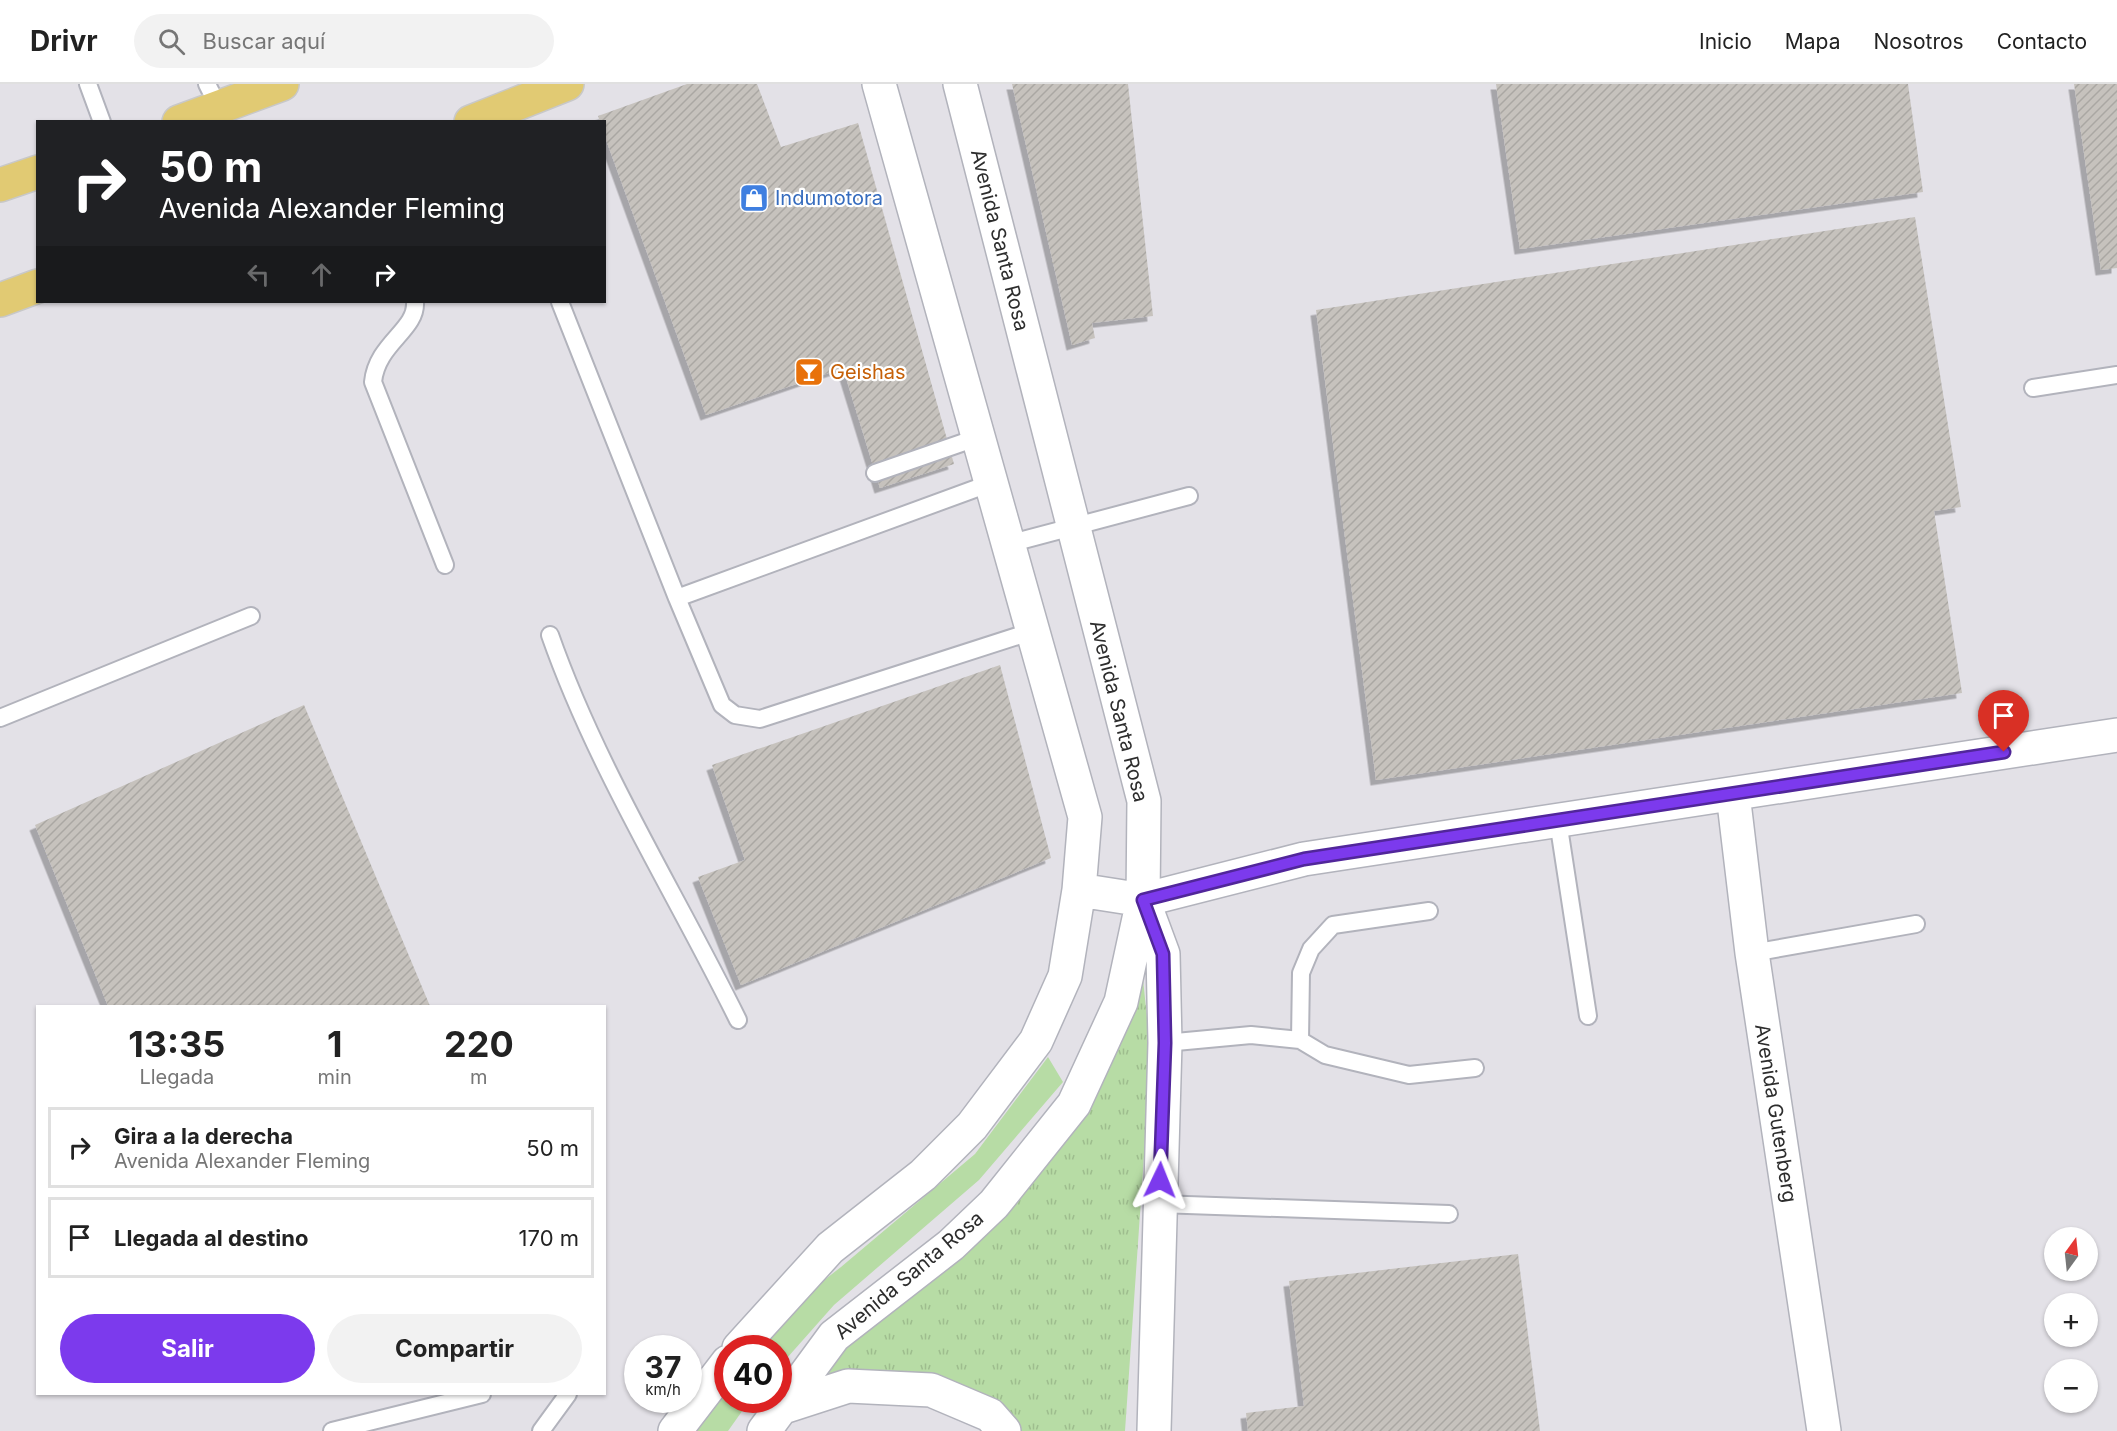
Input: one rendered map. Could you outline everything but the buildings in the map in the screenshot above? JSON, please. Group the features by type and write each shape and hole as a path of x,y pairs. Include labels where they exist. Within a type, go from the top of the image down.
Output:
{"main road":[{"path":"482,119 567,84"},
{"path":"751,1335 830,1248 923,1175 972,1126 1036,1041 1065,976 1078,890 1085,817 879,84"},
{"name":"Avenida Santa Rosa","path":"772,1420 834,1336 951,1245 994,1204 1074,1104 1121,1002 1143,900 1144,801 960,84"},
{"path":"182,120 213,96 270,86"},
{"path":"0,185 36,173"},
{"path":"0,300 36,287"},
{"path":"1078,890 1143,900 1304,859 2117,735"},
{"name":"Avenida Gutenberg","path":"1733,794 1752,953 1824,1431"},
{"path":"1143,900 1163,954 1165,1043 1154,1431"},
{"path":"675,1431 714,1380"},
{"path":"772,1420 848,1386 931,1390 990,1415 1004,1431"}],"lane":[{"path":"88,84 101,120"},
{"path":"415,303 412,320 383,351 375,368 373,382 445,565"},
{"path":"560,303 677,598 722,705 735,715 760,718 1033,631"},
{"path":"2033,388 2117,375"},
{"path":"875,473 979,437"},
{"path":"677,598 991,483"},
{"path":"1008,544 1074,529 1189,496"},
{"path":"0,718 251,616"},
{"path":"550,635 566,680 614,780 738,1020"},
{"path":"1558,821 1588,1016"},
{"path":"1300,1040 1301,973 1311,949 1333,925 1429,911"},
{"path":"1752,953 1916,924"},
{"path":"1165,1043 1251,1035 1300,1040 1325,1055 1409,1075 1475,1068"},
{"path":"1159,1204 1449,1214"},
{"path":"332,1431 478,1395"},
{"path":"541,1431 567,1395"}],"shaded area":[{"path":"0,84 2117,84 2117,1431 0,1431"}],"green space":[{"path":"1142,970 1151,1055 1125,1431 1021,1431 1003,1410 793,1398 838,1339 1005,1211"},
{"path":"1048,1057 1063,1082 979,1180 834,1305 792,1352 792,1335 762,1335 773,1320 841,1267 975,1154"},
{"path":"714,1400 714,1413 741,1413 728,1431 692,1431"}],"place":[{"name":"Indumotora","path":"754,198"},
{"name":"Geishas","path":"809,372"}],"route":[{"path":"1160,1180 1165,1043 1163,954 1143,900 1304,859 2004,752"}]}
